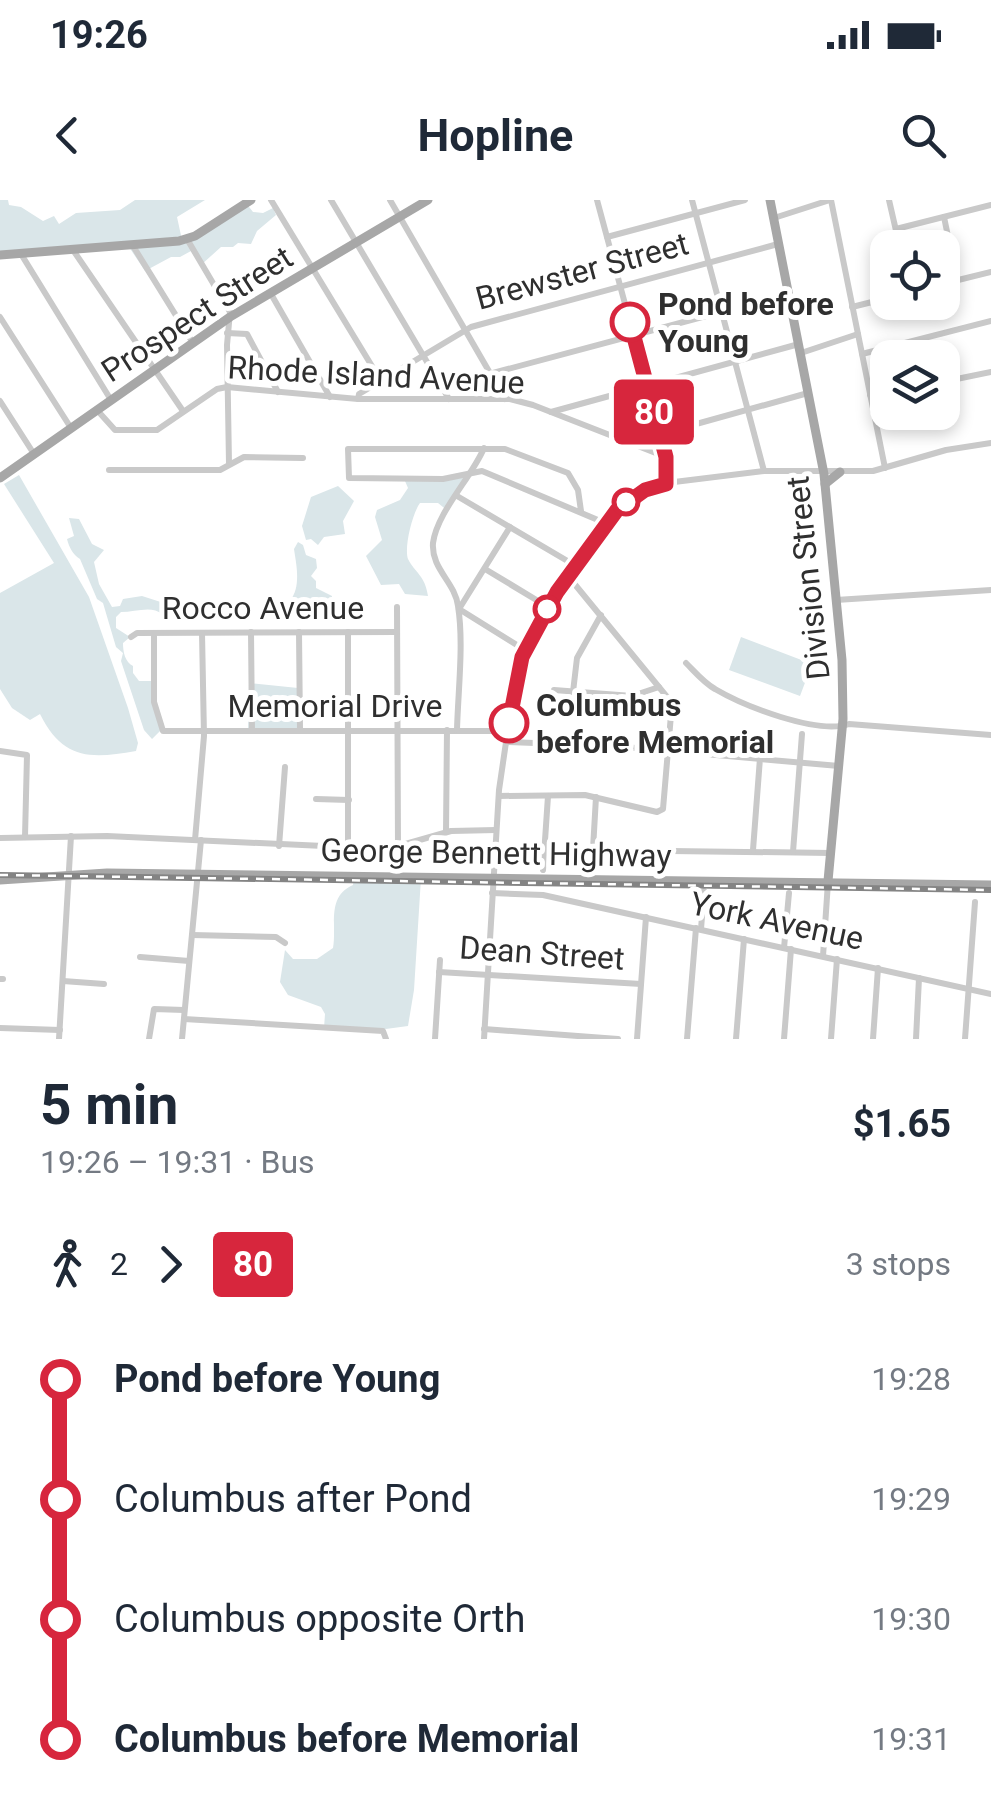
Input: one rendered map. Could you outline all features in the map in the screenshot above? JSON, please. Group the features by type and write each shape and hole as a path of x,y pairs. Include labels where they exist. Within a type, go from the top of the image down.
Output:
{"main road":[{"path":"0,255 187,240 251,200"},
{"name":"Prospect Street","path":"0,478 230,317 428,200"},
{"name":"Division Street","path":"770,200 824,470 845,694 828,882"},
{"path":"826,484 840,472"},
{"name":"George Bennett Highway","path":"0,880 69,874 197,874 991,885"}],"street":[{"path":"271,200 381,380"},
{"path":"331,200 449,399"},
{"path":"390,200 506,399"},
{"path":"597,200 660,432 670,483"},
{"path":"692,200 764,471"},
{"path":"607,238 745,200"},
{"path":"774,218 831,200 870,395"},
{"path":"889,200 896,229 991,205"},
{"path":"944,217 947,230"},
{"path":"187,240 230,312 226,345 229,464"},
{"name":"Brewster Street","path":"358,399 359,394 467,329 778,244"},
{"path":"133,246 194,343"},
{"path":"74,250 183,412"},
{"path":"21,254 111,400"},
{"path":"960,280 991,272"},
{"path":"270,292 330,397"},
{"path":"852,307 870,302"},
{"path":"493,373 721,312"},
{"path":"0,317 71,428"},
{"path":"862,354 991,321"},
{"path":"227,333 246,334 278,392"},
{"path":"204,334 226,345"},
{"path":"551,412 735,361 858,334"},
{"path":"960,378 991,372"},
{"name":"Rhode Island Avenue","path":"98,410 112,429 157,430 227,386 358,399 506,399 551,412 666,457"},
{"path":"628,443 808,392"},
{"path":"0,401 34,454"},
{"path":"877,430 885,468"},
{"path":"484,1039 496,830 516,674 548,607 605,523 630,498 670,483 764,471 885,468 946,450 991,443"},
{"path":"581,511 578,490 568,474 505,449 350,446 350,478 442,479 473,470 487,472 605,523"},
{"path":"457,730 459,609 454,587 438,569 433,544 443,516 484,448"},
{"path":"109,470 220,470 244,457 303,458"},
{"path":"457,496 576,566"},
{"path":"459,609 510,527"},
{"path":"486,569 548,607"},
{"path":"499,796 596,797 662,812 672,707 568,576"},
{"path":"836,600 991,590"},
{"path":"397,607 398,847"},
{"path":"459,609 525,650"},
{"path":"573,692 577,658 601,616"},
{"path":"251,632 252,732"},
{"path":"299,632 300,731"},
{"path":"348,632 348,848"},
{"name":"Rocco Avenue","path":"131,636 397,632"},
{"path":"182,1039 197,874 204,732 202,633"},
{"name":"Memorial Drive","path":"154,634 155,707 163,732 508,731"},
{"path":"686,663 716,690 803,722 830,728 876,725 991,735"},
{"path":"554,690 632,696 659,687"},
{"path":"446,832 447,730"},
{"path":"792,852 802,734"},
{"path":"506,742 838,766"},
{"path":"0,752 26,753 25,837"},
{"path":"753,850 760,758"},
{"path":"278,846 285,767"},
{"path":"543,870 548,796"},
{"path":"596,797 593,850 831,853"},
{"path":"316,799 349,800"},
{"path":"0,838 71,836 348,848 398,847 446,832 496,830"},
{"path":"59,1039 71,836"},
{"name":"Division Street","path":"823,956 828,882"},
{"path":"687,1039 704,891"},
{"name":"York Avenue","path":"492,893 544,895 991,994"},
{"path":"784,1039 789,893"},
{"path":"965,1039 975,902"},
{"path":"637,1039 646,917"},
{"path":"192,934 276,937 285,943"},
{"path":"736,1039 744,939"},
{"path":"140,957 189,961"},
{"path":"435,1039 440,960"},
{"path":"832,1039 837,960"},
{"path":"873,1039 878,968"},
{"name":"Dean Street","path":"440,972 641,984"},
{"path":"916,1039 919,978"},
{"path":"62,982 104,984"},
{"path":"150,1039 154,1009 386,1035"},
{"path":"0,1028 60,1030"},
{"path":"484,1028 618,1039"}],"shaded area":[{"path":"0,200 8,200 9,205 21,207 43,221 54,216 59,224 76,213 120,210 135,200 205,200 177,217 182,240 246,203 253,212 273,208 276,215 257,231 251,244 221,247 201,265 191,251 145,271 129,247 0,255"},
{"path":"19,475 89,597 128,708 138,743 136,751 91,755 68,748 40,714 30,720 12,708 0,689 0,593 54,563 4,484"},
{"path":"463,475 466,481 448,511 438,503 420,503 412,523 408,559 428,596 405,594 399,584 381,585 366,556 382,540 375,517 377,510 400,500 408,488 405,481"},
{"path":"338,486 354,501 343,521 345,534 324,537 318,545 306,540 302,526 311,497"},
{"path":"69,518 79,519 92,544 104,550 94,562 99,584 112,607 120,606 123,599 142,596 170,605 191,598 201,604 190,613 180,607 162,614 148,609 121,612 116,617 116,628 130,637 123,646 133,673 139,681 152,681 161,730 152,739 144,730 121,661 123,653 116,647 103,603 97,599 80,559 69,545 67,539 74,536"},
{"path":"298,542 306,555 316,559 317,568 311,576 316,588 332,596 334,610 312,609 292,598 297,580 294,549"},
{"path":"741,637 812,664 800,696 729,670"},
{"path":"249,683 298,688 298,732 248,731"},
{"path":"354,877 421,878 408,1026 371,1031 324,1028 321,1007 288,995 280,982 285,950 293,959 317,959 333,948 336,904 353,885"}],"railway":[{"path":"0,875 991,890"}],"bus line":[{"name":"80","path":"509,723 522,657 557,592 617,510 645,490 666,484 666,457 630,322"}],"place":[{"name":"Pond before Young","path":"630,322"},
{"name":"Columbus before Memorial","path":"509,723"}]}
